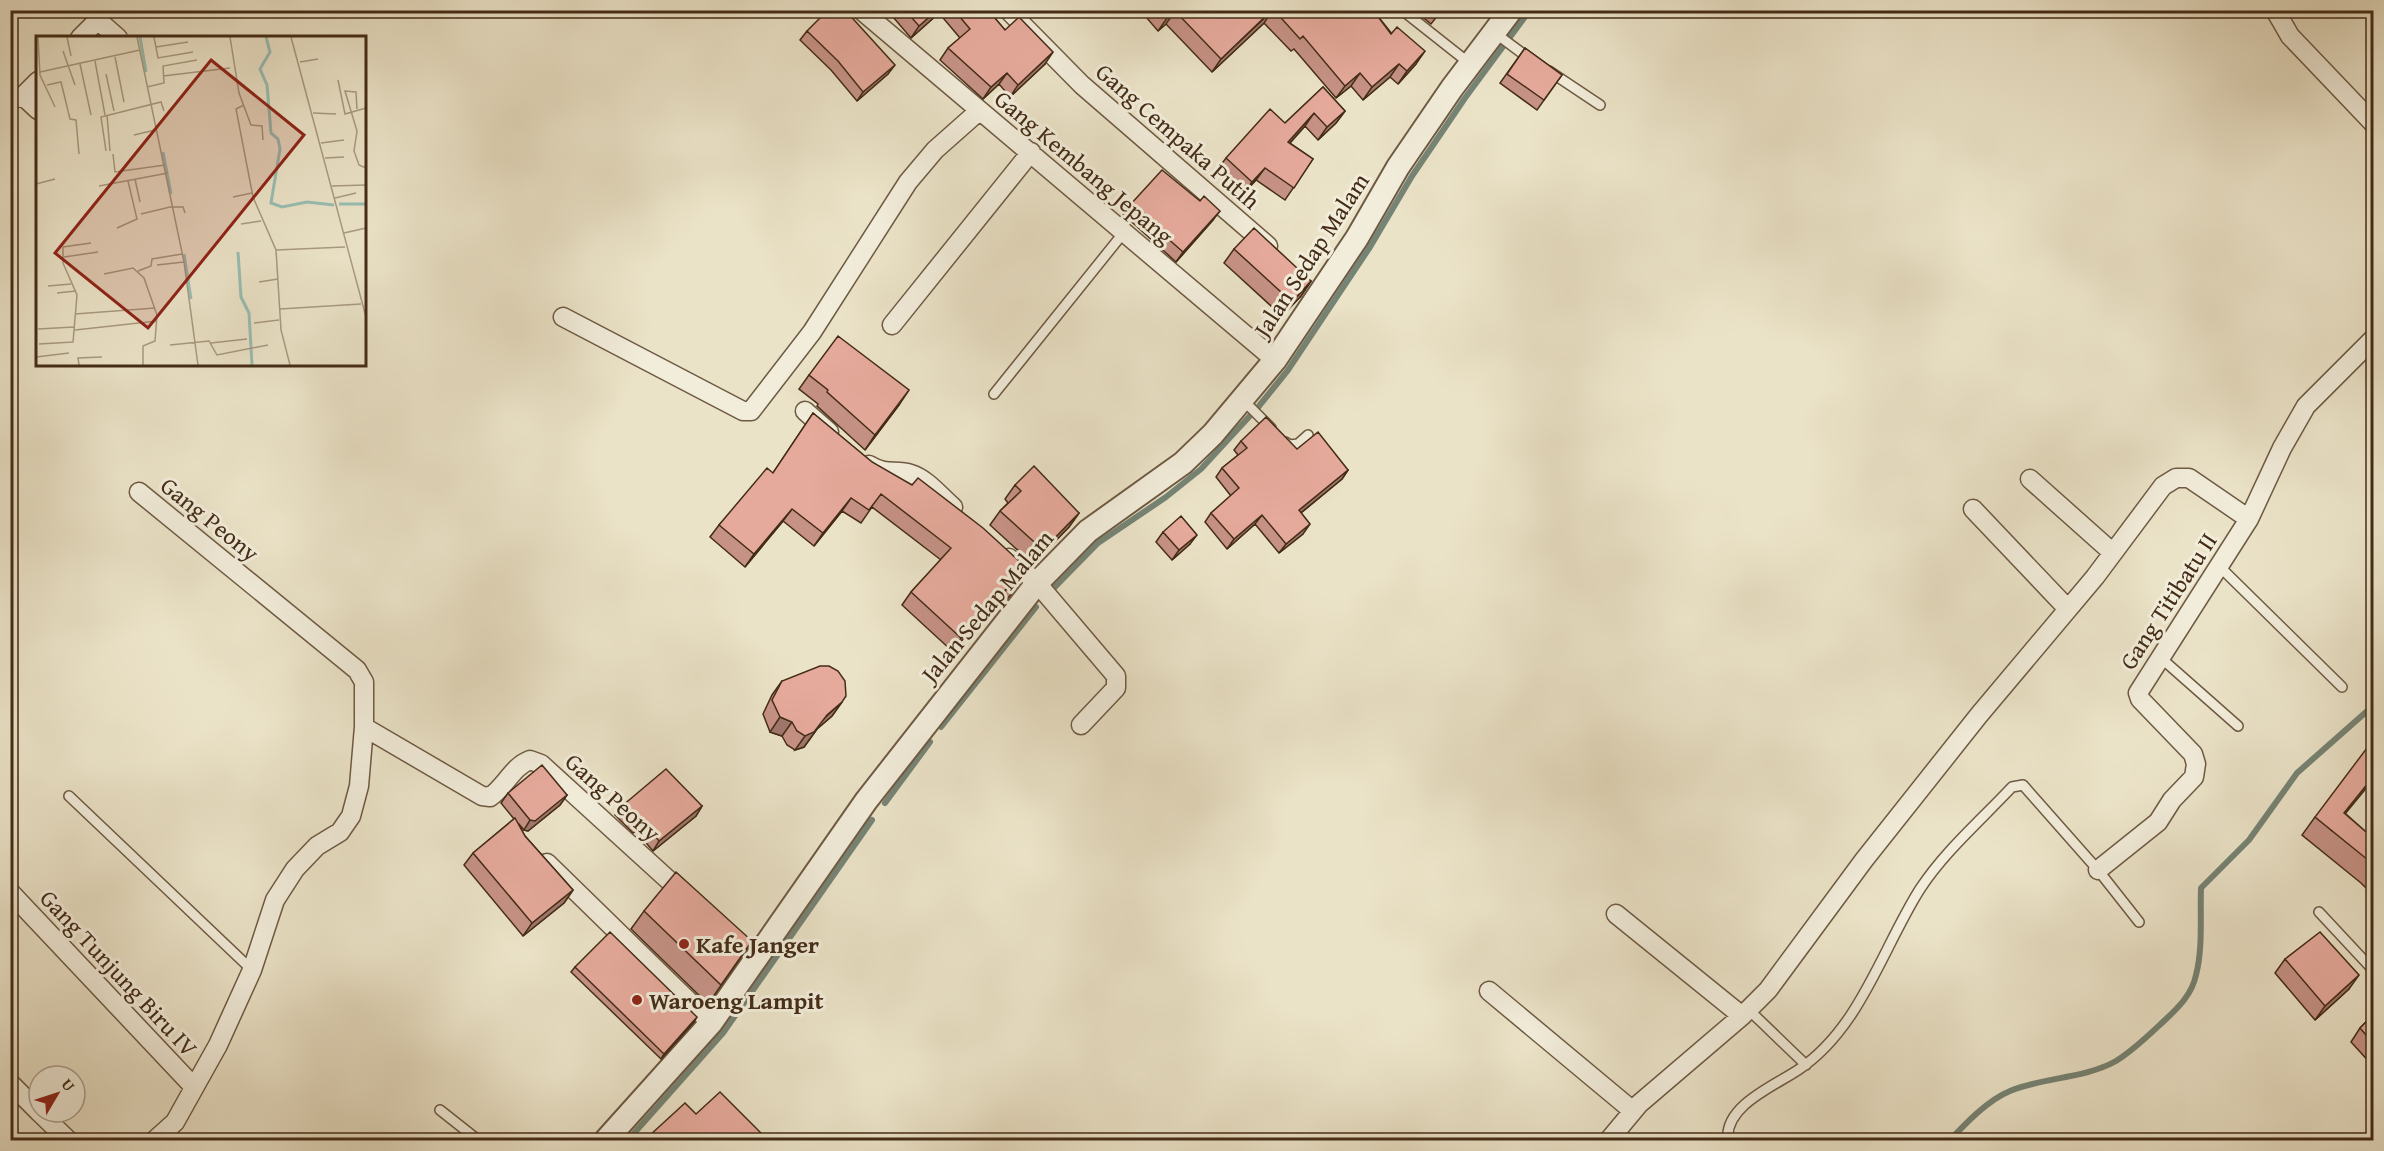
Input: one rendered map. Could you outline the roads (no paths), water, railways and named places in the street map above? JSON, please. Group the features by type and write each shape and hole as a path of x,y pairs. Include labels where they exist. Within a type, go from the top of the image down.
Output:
{"street":[{"name":"Gang Kembang Jepang","path":"861,10 1275,360"},
{"name":"Gang Cempaka Putih","path":"1008,10 1082,85 1277,254"},
{"name":"Jalan Sedap Malam","path":"606,1140 711,1023 899,756 1046,593 1088,531 1184,463 1248,405 1275,360 1357,238 1398,167 1471,64 1500,36 1511,10"},
{"path":"2275,10 2290,36 2373,124"},
{"path":"82,36 98,17 116,36"},
{"path":"36,83 17,98 36,109"},
{"path":"563,317 743,411 751,411 812,332 908,182 935,150 980,111"},
{"path":"892,325 1031,152"},
{"path":"1304,277 1321,293"},
{"name":"Gang Titibatu II","path":"2098,870 2158,822 2172,800 2194,777 2196,764 2193,754 2140,699 2138,693 2249,519 2282,448 2306,406 2373,338"},
{"path":"805,411 849,449 882,473 908,473 921,478 964,517"},
{"path":"1609,1140 1633,1111 1745,1013 1788,966 1864,860 2113,553 2163,486 2176,478 2189,478 2249,519"},
{"path":"2030,479 2113,553"},
{"name":"Gang Peony","path":"139,492 362,675"},
{"path":"1973,509 2067,608"},
{"path":"998,548 1046,593 1116,676 1118,682 1116,688 1081,725"},
{"name":"Gang Tunjung Biru IV","path":"155,1140 174,1122 218,1045 252,970 275,900 295,869 317,846 340,832 351,816 359,786 364,727 362,675"},
{"name":"Gang Peony","path":"364,727 482,796 490,797 498,792 519,764 530,760 541,764 696,905"},
{"path":"533,849 711,1023"},
{"name":"Gang Tunjung Biru IV","path":"10,892 193,1086"},
{"path":"1616,914 1745,1013"},
{"path":"739,944 756,960"},
{"path":"1488,991 1633,1111"},
{"path":"10,1083 27,1100"},
{"path":"51,1124 68,1140"}],"lane":[{"path":"1402,10 1471,64"},
{"path":"1500,36 1520,52 1600,105"},
{"path":"994,394 1125,231"},
{"path":"1248,405 1290,446 1298,444 1308,435"},
{"path":"2219,566 2342,687"},
{"path":"2161,658 2238,726"},
{"path":"1728,1140 1732,1118 1748,1104 1806,1065 1837,1035 1920,889 1937,866 2012,787 2023,785 2098,870 2139,922"},
{"path":"69,796 252,970"},
{"path":"2319,912 2373,972"},
{"path":"1745,1013 1806,1065"},
{"path":"441,1110 478,1140"}],"waterway":[{"path":"1052,590 1098,543 1166,497 1201,469 1259,406 1288,370 1370,247 1412,176 1465,98 1530,10"},
{"path":"941,727 1036,607"},
{"path":"1950,1140 1970,1119 2010,1091 2023,1086 2077,1075 2116,1061 2142,1042 2175,1010 2191,988 2198,965 2201,888 2249,840 2297,773 2374,705"},
{"path":"885,803 930,742"},
{"path":"628,1140 723,1033 872,820"}],"place":[{"name":"Kafe Janger","path":"684,944"},
{"name":"Waroeng Lampit","path":"637,1000"}]}
